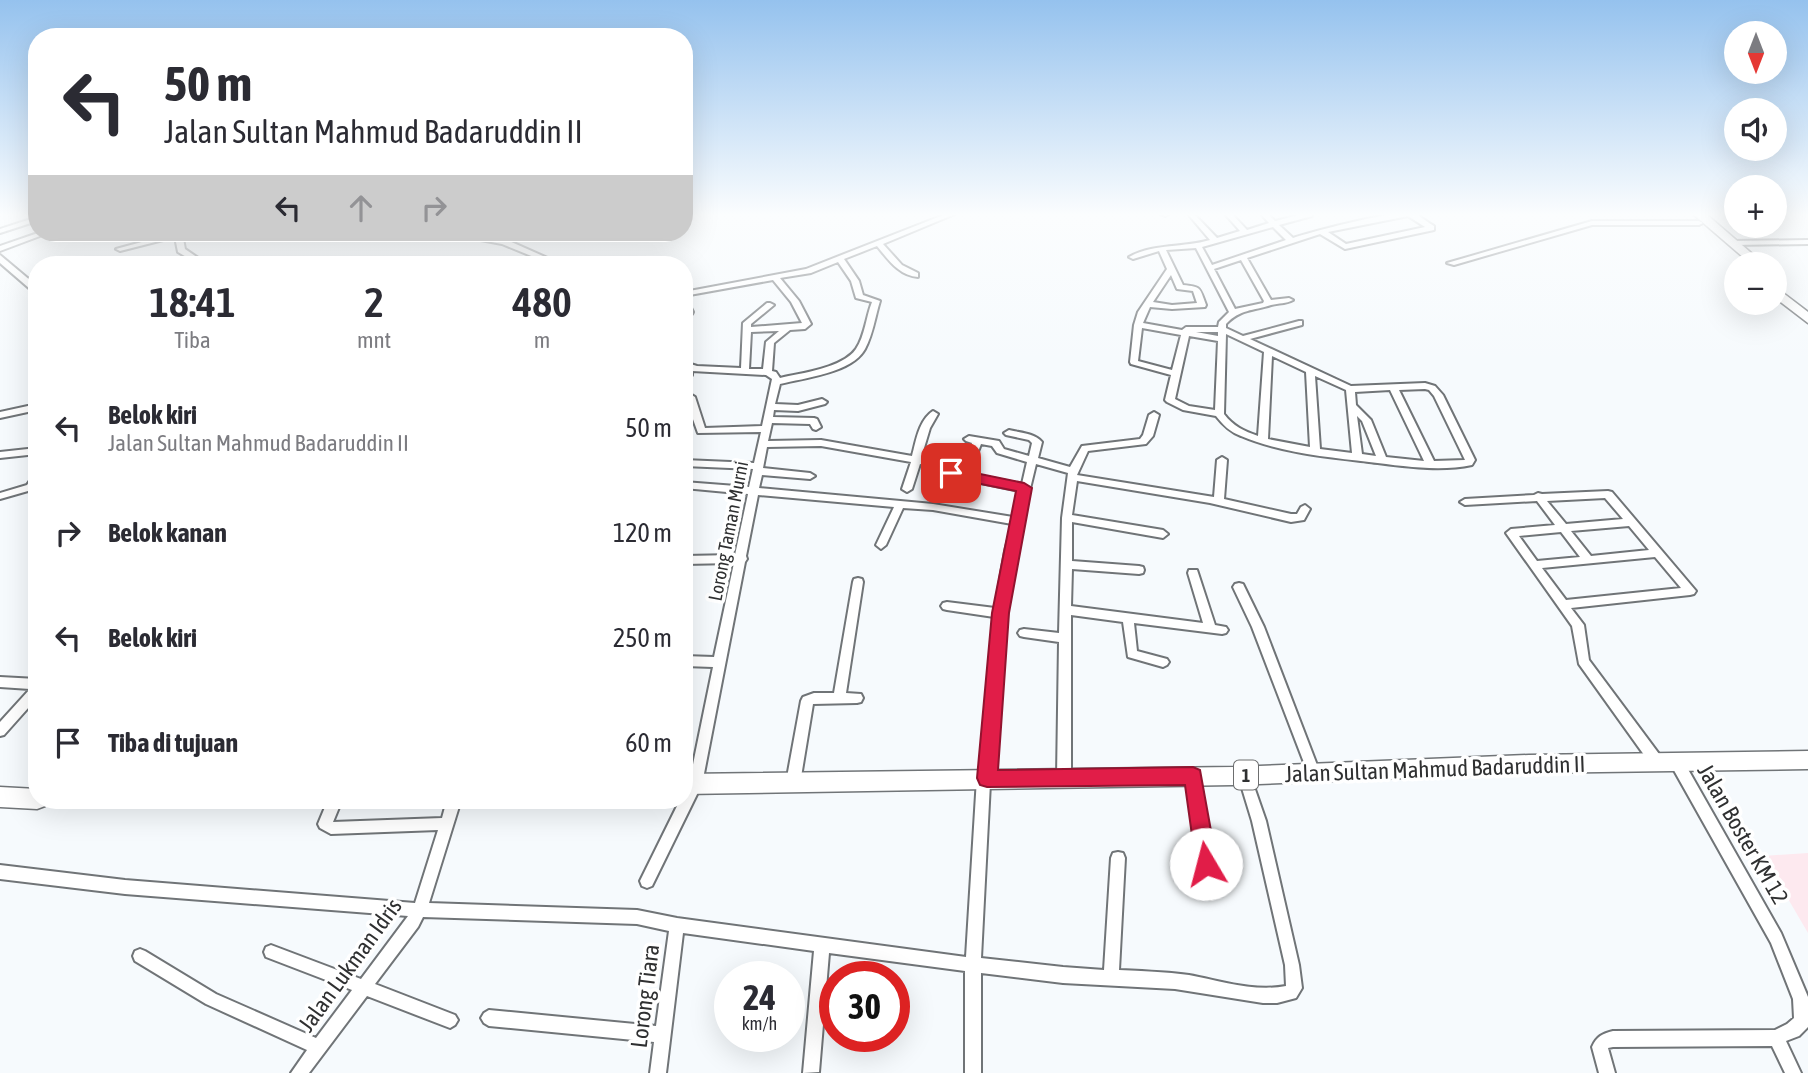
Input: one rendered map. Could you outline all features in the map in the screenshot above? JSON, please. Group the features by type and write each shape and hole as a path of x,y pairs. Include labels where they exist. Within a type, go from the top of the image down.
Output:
{"highway":[{"path":"1787,289 1808,307"},
{"path":"1787,301 1808,319"},
{"name":"Jalan Sultan Mahmud Badaruddin II","path":"693,784 1244,775 1529,764 1808,760"},
{"path":"0,797 28,799"}],"street":[{"path":"7,264 28,284"},
{"path":"693,292 776,278 826,264"},
{"path":"693,367 767,372 773,374 775,382 827,369 849,360 859,352 876,300 859,296 855,281 843,264"},
{"path":"897,264 915,275"},
{"path":"1169,264 1180,287"},
{"path":"1208,264 1233,312"},
{"path":"1210,268 1225,264"},
{"path":"1247,264 1268,303"},
{"path":"1171,269 1147,304 1138,326 1134,362 1176,373"},
{"path":"747,330 806,325 807,321 795,301 776,278"},
{"path":"1147,304 1172,307 1202,305 1196,289 1160,285"},
{"path":"1219,414 1173,404 1170,400 1184,334 1191,329 1222,334 1241,339 1350,389 1432,388 1470,460 1460,464 1430,464 1357,457 1263,439 1233,429 1224,423 1219,414 1222,334 1225,317 1233,312 1289,300"},
{"path":"745,371 747,323 770,305"},
{"path":"1241,339 1299,323"},
{"path":"1138,326 1184,334"},
{"path":"767,372 770,342 788,328"},
{"path":"1263,439 1268,350"},
{"path":"1310,370 1315,450"},
{"name":"Lorong Taman Murni","path":"693,771 742,559 775,382"},
{"path":"1393,387 1430,464"},
{"path":"1350,389 1354,407 1357,457"},
{"path":"770,407 798,408 822,401"},
{"path":"693,406 701,431 814,421 816,427"},
{"path":"1354,407 1366,420 1382,460"},
{"path":"0,415 28,409"},
{"path":"907,489 918,459 925,426 933,414"},
{"path":"1064,777 1062,724 1067,518 1073,474 1085,448 1143,442 1154,415"},
{"path":"972,1073 973,965 985,778 1000,613 1035,439 1009,433"},
{"path":"948,466 956,461 971,460 973,440 996,443 1000,451 1124,487 1219,500 1292,518 1300,517 1305,509"},
{"path":"763,444 821,443 918,459 948,466 953,474 1024,488"},
{"path":"0,455 28,452"},
{"path":"1219,500 1222,460"},
{"path":"693,464 810,476"},
{"path":"693,486 901,504 1017,521"},
{"path":"0,496 28,487"},
{"path":"1465,502 1606,493 1690,591 1565,604"},
{"path":"1538,496 1588,559"},
{"path":"881,545 901,504"},
{"path":"1067,518 1163,534"},
{"path":"1562,527 1631,522"},
{"name":"Jalan Boster KM 12","path":"1562,527 1511,533 1565,604 1581,632 1580,649 1583,661 1666,762 1776,937 1801,999 1805,1021 1776,1038"},
{"path":"1534,565 1658,552"},
{"path":"693,560 742,559"},
{"path":"1067,565 1139,570"},
{"path":"1066,610 1216,629 1193,573"},
{"path":"839,698 858,582"},
{"path":"1239,587 1258,627 1314,773"},
{"path":"947,606 1000,613"},
{"path":"1128,618 1132,654 1163,662"},
{"path":"1024,633 1066,638"},
{"path":"693,661 719,662"},
{"path":"0,682 28,686"},
{"path":"0,731 28,698"},
{"path":"793,783 807,701 814,698 857,698"},
{"path":"0,872 124,887 420,910 637,917 677,925 973,965 1068,975 1193,983 1282,996 1291,993 1294,988 1292,965 1258,821 1244,775"},
{"path":"1193,776 1210,892"},
{"path":"331,809 326,821 328,827 446,824"},
{"name":"Jalan Lukman Idris","path":"299,1073 420,910 451,809"},
{"name":"Lorong Taman Murni","path":"647,881 679,809"},
{"path":"1111,976 1118,858"},
{"name":"Lorong Tiara","path":"658,1073 677,925"},
{"path":"811,1072 822,945"},
{"path":"271,951 450,1020"},
{"path":"141,956 211,999 319,1047"},
{"path":"489,1018 664,1035"},
{"path":"1607,1073 1600,1047 1604,1041 1613,1039 1776,1038 1793,1073"}],"shaded area":[{"path":"1808,853 1808,933 1763,856"}],"route":[{"path":"951,473 1024,488 1000,613 987,778 1193,776 1206,864"}]}
